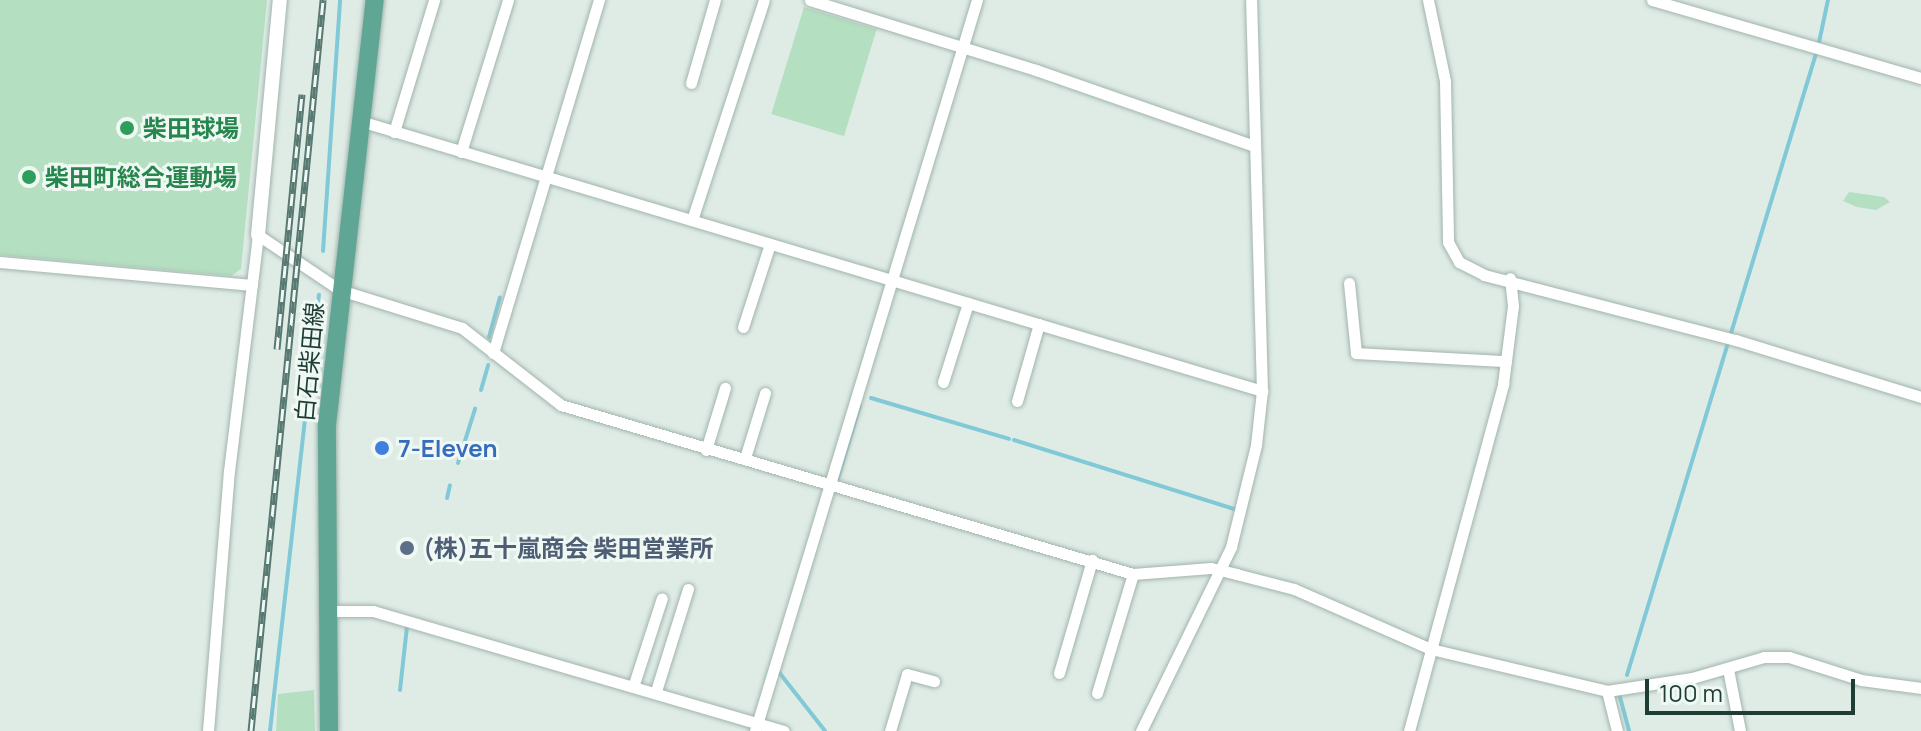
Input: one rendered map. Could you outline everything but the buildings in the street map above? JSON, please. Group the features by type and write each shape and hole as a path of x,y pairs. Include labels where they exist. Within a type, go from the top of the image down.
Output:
{"main road":[{"name":"白石柴田線","path":"329,731 325,611 327,425 375,0"}],"street":[{"path":"208,731 229,471 258,235 280,0"},
{"path":"394,132 434,0"},
{"path":"461,152 508,0"},
{"path":"493,353 549,177 599,0"},
{"path":"691,83 715,0"},
{"path":"692,220 764,0"},
{"path":"810,0 962,46 1254,146"},
{"path":"757,726 977,0"},
{"path":"1141,731 1219,573 1242,512 1262,391 1251,0"},
{"path":"1428,0 1445,81 1448,242 1453,254 1470,268 1731,339 1921,397"},
{"path":"1652,0 1921,78"},
{"path":"360,121 1262,391"},
{"path":"258,235 340,290 462,328 561,405 1133,574 1211,568 1219,573 1294,589 1431,649 1607,691 1728,669 1764,657 1789,657 1861,680 1921,688"},
{"path":"743,327 770,244"},
{"path":"0,262 252,285"},
{"path":"1409,731 1506,361 1513,306 1510,278"},
{"path":"1349,283 1356,353 1506,361"},
{"path":"943,382 968,303"},
{"path":"1017,401 1039,324"},
{"path":"706,450 725,388"},
{"path":"745,458 765,393"},
{"path":"1059,673 1092,560"},
{"path":"1097,693 1133,574"},
{"path":"656,691 688,589"},
{"path":"634,684 662,598"},
{"path":"325,611 373,611 634,684 757,726 784,731"},
{"path":"1728,669 1740,731"},
{"path":"890,731 907,674 934,681"},
{"path":"1607,691 1617,731"}],"green space":[{"name":"柴田球場","path":"0,0 267,0 241,269 231,276 0,255"},
{"path":"804,7 877,29 844,136 771,114"},
{"path":"1849,192 1884,197 1890,202 1876,210 1857,207 1843,201"},
{"path":"314,690 315,731 276,731 278,694"}],"waterway":[{"path":"323,251 340,0"},
{"path":"1627,675 1818,47 1828,0"},
{"path":"270,731 319,295"},
{"path":"489,337 500,297"},
{"path":"481,390 488,365"},
{"path":"871,398 1009,439"},
{"path":"838,478 860,405"},
{"path":"458,463 475,409"},
{"path":"1014,440 1237,510"},
{"path":"447,498 450,485"},
{"path":"400,690 407,627"},
{"path":"778,671 825,731"},
{"path":"1620,697 1629,731"}],"railway":[{"path":"251,731 323,0"},
{"path":"277,349 302,94"}],"place":[{"name":"柴田球場","path":"127,128"},
{"name":"柴田町総合運動場","path":"29,177"},
{"name":"7-Eleven","path":"382,448"},
{"name":"(株)五十嵐商会 柴田営業所","path":"407,548"}]}
